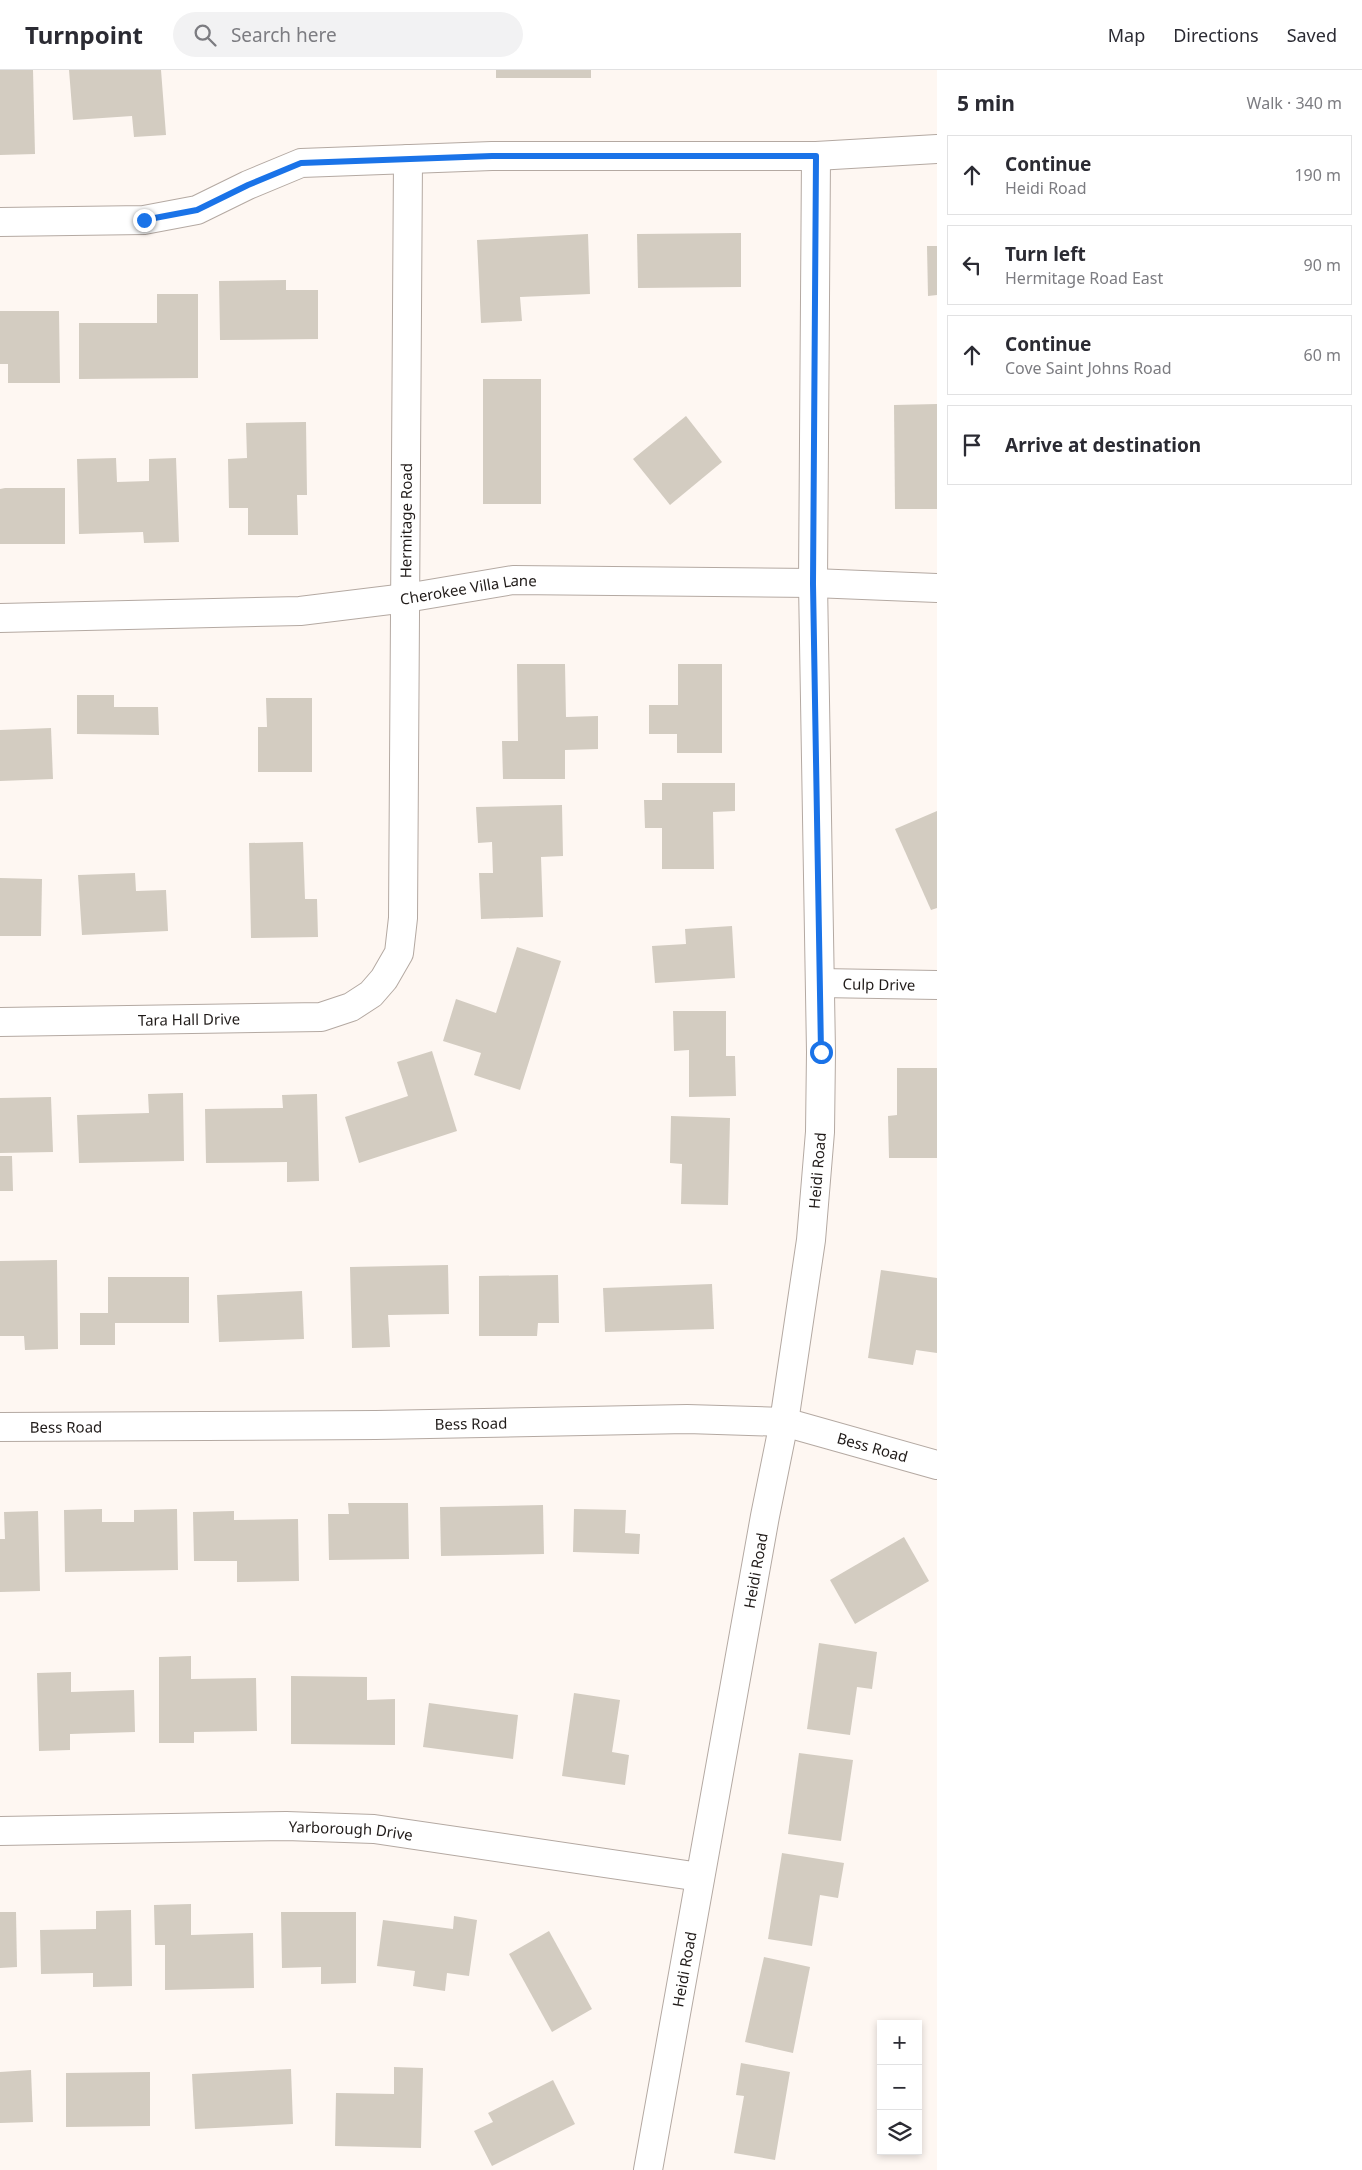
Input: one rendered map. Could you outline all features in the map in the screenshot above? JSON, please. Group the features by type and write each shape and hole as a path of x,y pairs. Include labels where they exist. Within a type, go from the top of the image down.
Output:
{"street":[{"path":"0,222 62,223 144,220 197,210 248,185 301,163 492,156 816,156 937,149"},
{"name":"Heidi Road","path":"648,2170 764,1516 784,1422 811,1240 820,1132 820,983 813,584 816,156"},
{"name":"Hermitage Road","path":"372,994 384,979 399,953 403,918 408,159"},
{"name":"Cherokee Villa Lane","path":"0,618 300,611 406,598 513,580 813,584 937,588"},
{"name":"Culp Drive","path":"820,983 937,985"},
{"name":"Tara Hall Drive","path":"0,1022 321,1017 351,1007 372,994"},
{"name":"Bess Road","path":"0,1427 366,1425 687,1419 784,1422 937,1465"},
{"name":"Yarborough Drive","path":"0,1831 286,1826 374,1829 700,1877"}],"building":[{"path":"0,70 33,70 35,154 0,155"},
{"path":"69,70 161,70 166,135 134,137 132,116 73,120"},
{"path":"496,70 591,70 591,78 496,78"},
{"path":"741,233 741,287 638,288 637,234"},
{"path":"588,234 590,294 520,297 522,321 481,323 477,240"},
{"path":"927,246 937,246 937,295 928,296"},
{"path":"286,280 286,290 318,290 318,339 220,340 219,281"},
{"path":"157,294 198,294 198,378 79,379 79,323 157,323"},
{"path":"0,311 59,311 60,383 8,383 8,364 0,364"},
{"path":"483,379 541,379 541,504 483,504"},
{"path":"937,404 937,509 895,509 894,405"},
{"path":"686,416 722,462 670,505 633,459"},
{"path":"306,422 307,495 297,495 298,535 248,535 248,508 229,508 228,459 247,458 246,423"},
{"path":"116,458 117,482 149,481 149,459 176,458 179,542 144,543 143,532 79,534 77,459"},
{"path":"65,488 65,544 0,544 0,489"},
{"path":"517,664 565,664 566,717 598,716 598,749 565,750 565,779 503,779 502,741 518,741"},
{"path":"678,664 722,664 722,753 677,753 677,734 649,734 649,705 678,705"},
{"path":"77,695 114,695 114,707 158,707 159,735 77,734"},
{"path":"266,698 312,698 312,772 258,772 258,727 267,727"},
{"path":"51,728 53,779 0,781 0,730"},
{"path":"662,783 735,783 735,811 713,812 714,869 662,869 662,828 645,828 644,800 662,800"},
{"path":"562,805 563,856 541,857 543,917 481,919 479,873 493,873 492,842 478,843 476,807"},
{"path":"937,811 937,908 931,910 895,829"},
{"path":"303,842 305,899 317,899 318,937 251,938 249,843"},
{"path":"135,873 136,891 166,890 168,931 82,935 78,875"},
{"path":"0,878 42,879 41,936 0,936"},
{"path":"732,926 735,978 655,983 652,946 686,944 685,929"},
{"path":"517,947 561,961 520,1090 474,1075 481,1053 443,1041 456,999 496,1013"},
{"path":"673,1011 726,1011 726,1056 735,1056 736,1096 689,1097 689,1050 674,1051"},
{"path":"432,1051 457,1131 359,1163 345,1117 408,1096 397,1062"},
{"path":"897,1068 937,1068 937,1158 889,1158 888,1116 897,1115"},
{"path":"183,1093 184,1161 79,1163 77,1115 149,1113 148,1094"},
{"path":"317,1094 319,1181 287,1182 287,1162 206,1163 205,1109 283,1108 282,1095"},
{"path":"51,1097 53,1152 0,1153 0,1098"},
{"path":"671,1116 730,1118 728,1205 681,1204 682,1164 670,1163"},
{"path":"0,1156 12,1156 13,1191 0,1191"},
{"path":"57,1260 58,1349 25,1350 24,1336 0,1336 0,1261"},
{"path":"448,1265 449,1314 388,1315 390,1347 352,1348 350,1267"},
{"path":"881,1270 937,1278 937,1353 916,1350 913,1365 868,1358"},
{"path":"558,1275 559,1323 538,1323 537,1336 479,1336 479,1276"},
{"path":"108,1277 189,1277 189,1323 115,1323 115,1345 80,1345 80,1313 108,1313"},
{"path":"712,1284 714,1329 605,1332 603,1288"},
{"path":"302,1291 304,1339 219,1342 217,1295"},
{"path":"348,1503 408,1503 409,1559 329,1560 328,1514 349,1514"},
{"path":"543,1505 544,1554 441,1556 440,1507"},
{"path":"102,1509 102,1522 134,1522 134,1510 177,1509 178,1570 65,1572 64,1510"},
{"path":"574,1509 626,1510 625,1533 640,1534 639,1554 573,1552"},
{"path":"38,1511 40,1591 0,1592 0,1539 5,1539 4,1512"},
{"path":"234,1511 234,1520 298,1519 299,1581 237,1582 237,1561 194,1561 193,1512"},
{"path":"904,1537 929,1581 855,1624 830,1580"},
{"path":"819,1643 877,1652 872,1689 857,1687 850,1735 807,1729"},
{"path":"191,1656 191,1679 256,1678 257,1731 194,1732 194,1743 159,1743 159,1657"},
{"path":"71,1672 71,1692 134,1690 135,1732 70,1734 70,1750 39,1751 37,1673"},
{"path":"291,1676 367,1677 367,1700 395,1699 395,1745 291,1744"},
{"path":"574,1693 620,1700 612,1752 629,1755 625,1785 562,1776"},
{"path":"429,1703 518,1715 513,1759 423,1747"},
{"path":"799,1753 853,1760 841,1841 788,1834"},
{"path":"782,1853 844,1863 838,1898 820,1895 812,1946 768,1939"},
{"path":"191,1904 191,1935 253,1933 254,1988 165,1990 165,1945 155,1945 154,1905"},
{"path":"131,1910 132,1986 93,1987 93,1973 41,1974 40,1930 96,1929 96,1911"},
{"path":"0,1912 16,1912 17,1967 0,1968"},
{"path":"281,1912 356,1912 356,1983 321,1984 321,1967 282,1968"},
{"path":"454,1916 477,1920 469,1976 447,1973 445,1991 413,1986 415,1971 377,1966 383,1920 453,1929"},
{"path":"549,1931 592,2009 552,2032 509,1954"},
{"path":"764,1957 810,1967 793,2053 745,2042"},
{"path":"741,2063 790,2072 775,2160 734,2153 744,2096 736,2095"},
{"path":"394,2067 423,2068 421,2148 335,2146 336,2093 394,2094"},
{"path":"291,2069 293,2124 195,2129 192,2074"},
{"path":"31,2070 33,2122 0,2123 0,2072"},
{"path":"150,2072 150,2126 66,2127 66,2073"},
{"path":"553,2080 575,2124 492,2166 474,2131 493,2122 488,2113"}],"route":[{"path":"144,220 197,210 248,185 301,163 492,156 816,156 813,584 821,1052"}]}
